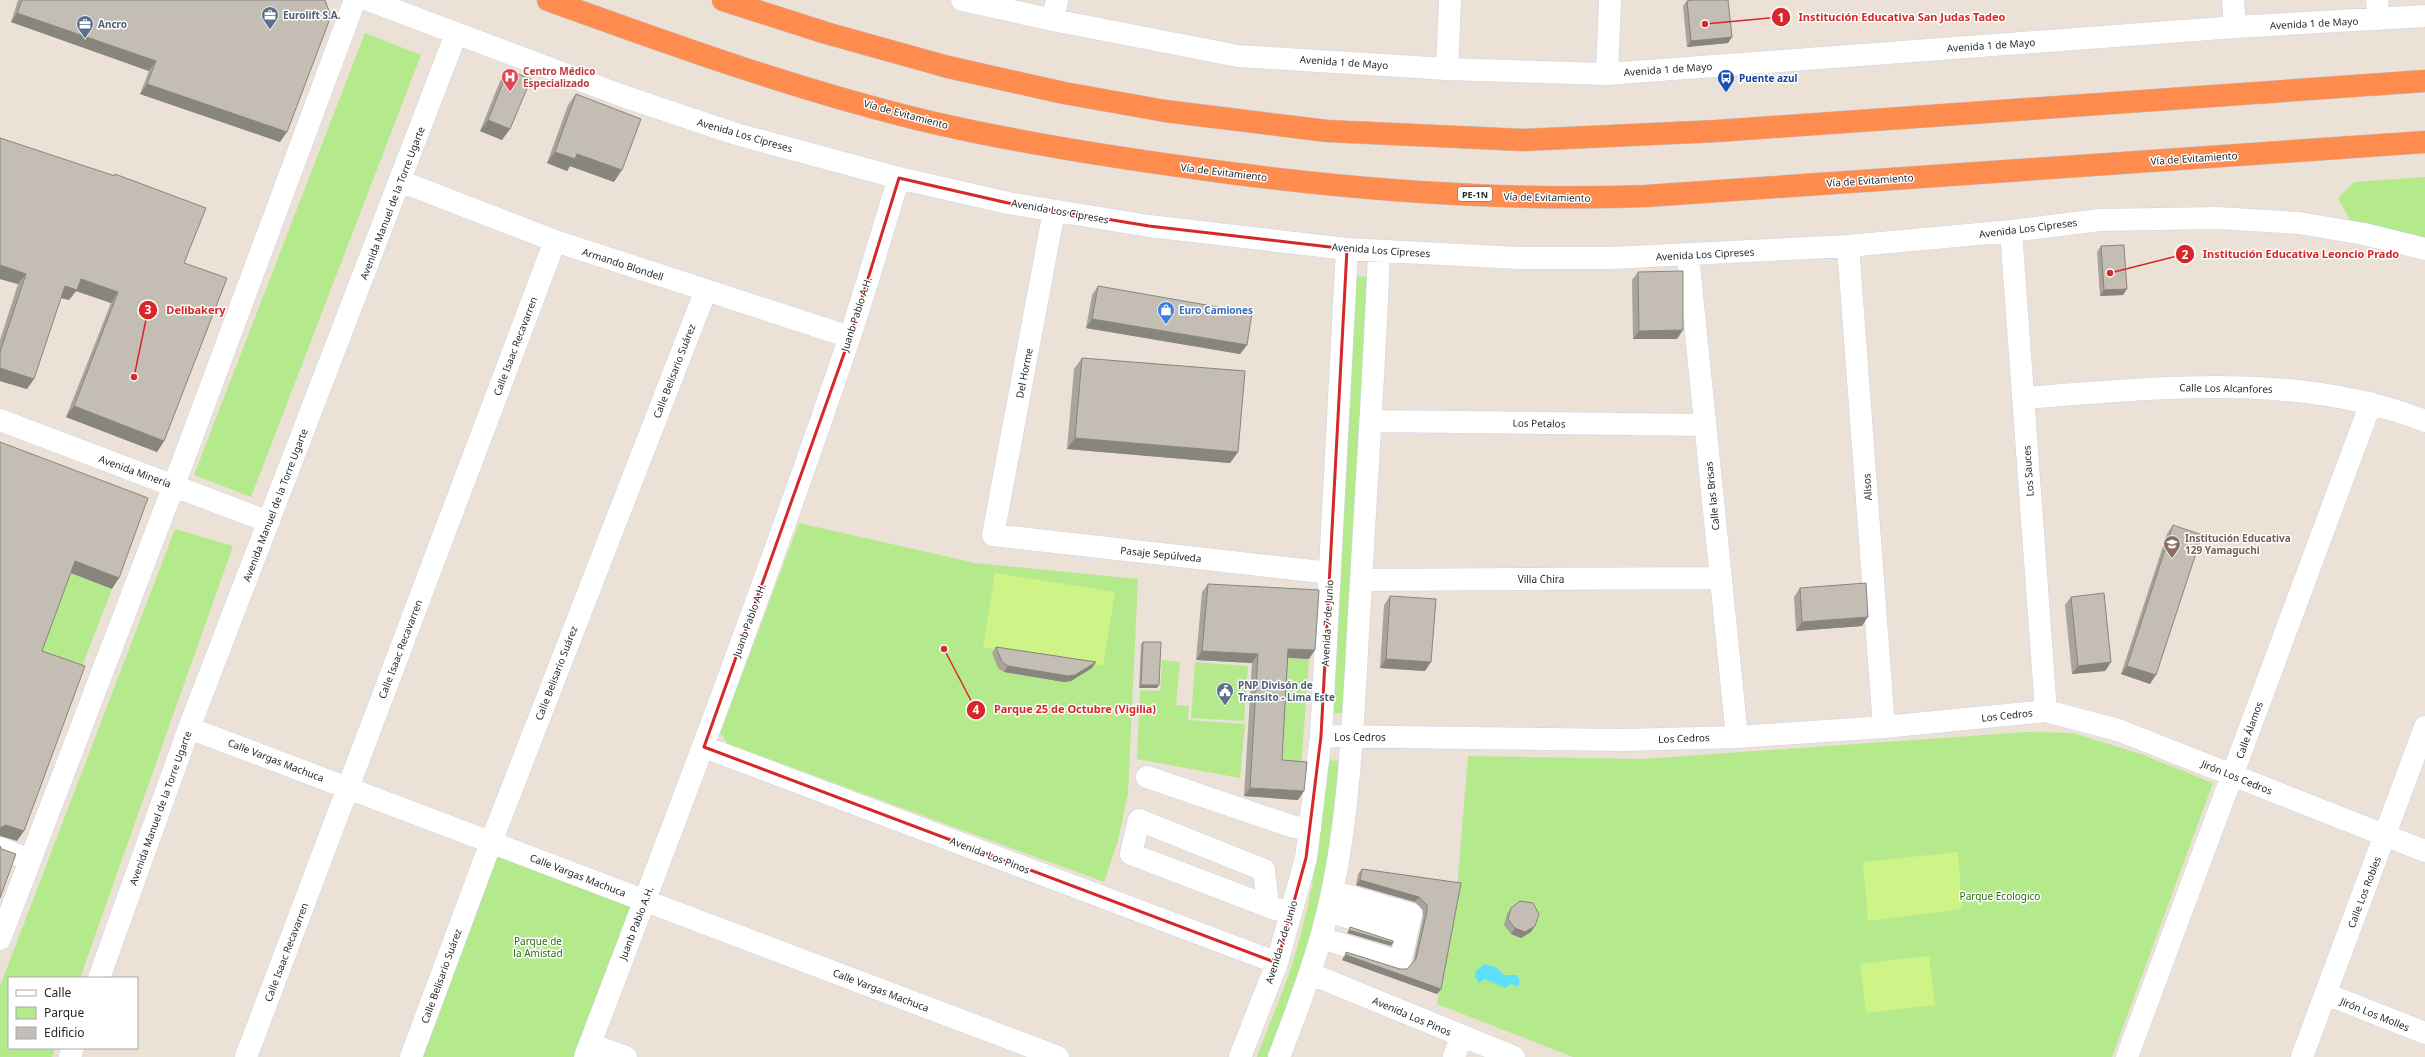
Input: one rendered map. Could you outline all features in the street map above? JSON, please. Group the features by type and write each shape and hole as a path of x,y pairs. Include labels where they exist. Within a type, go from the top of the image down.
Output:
{"highway":[{"name":"Vía de Evitamiento","path":"548,0 679,47 797,85 928,121 1055,148 1335,187 1564,199 1646,196 2425,142"},
{"path":"723,0 940,65 1064,93 1165,111 1342,131 1523,140 1709,131 2425,81"}],"street":[{"path":"0,939 174,485 355,0"},
{"name":"Avenida Los Cipreses","path":"368,0 623,96 736,134 899,178 1008,203 1149,226 1347,249 1518,258 1611,258 1848,246 2011,231 2100,220 2217,218 2299,223 2364,234 2425,249"},
{"name":"Avenida 1 de Mayo","path":"962,0 1055,10 1238,56 1447,69 1607,74 2235,27 2378,10 2425,16"},
{"path":"1447,69 1450,0"},
{"path":"1607,74 1610,0"},
{"path":"2233,0 2235,27"},
{"name":"Avenida Manuel de la Torre Ugarte","path":"99,977 189,728 456,34"},
{"name":"Juanb Pablo A.H.","path":"587,1050 704,747 850,337 899,178"},
{"name":"Armando Blondell","path":"400,181 555,241 850,337"},
{"name":"Del Horme","path":"993,535 1054,211"},
{"name":"Los Sauces","path":"2011,231 2046,711"},
{"name":"Calle Isaac Recavarren","path":"246,1057 555,241"},
{"name":"Alisos","path":"1848,246 1884,727"},
{"name":"Avenida 7 de Junio","path":"1240,1057 1277,963 1306,858 1310,830 1321,736 1347,249"},
{"path":"1279,1057 1311,974 1330,901 1340,842 1351,737 1372,421 1380,251"},
{"name":"Calle las Brisas","path":"1688,255 1737,737"},
{"name":"Calle Belisario Suárez","path":"411,1057 491,842 706,290"},
{"name":"Calle Los Alcanfores","path":"2023,398 2175,387 2231,387 2287,390 2372,403 2425,421"},
{"name":"Calle Álamos","path":"2127,1057 2372,403"},
{"name":"Avenida Minería","path":"0,420 269,522"},
{"name":"Los Petalos","path":"1372,421 1705,425"},
{"name":"Pasaje Sepúlveda","path":"993,535 1330,573"},
{"name":"Villa Chira","path":"1361,580 1721,578"},
{"name":"Los Cedros","path":"1321,736 1616,740 1737,737 1884,727 2046,711"},
{"name":"Jirón Los Cedros","path":"2046,711 2118,730 2425,851"},
{"name":"Calle Los Robles","path":"2302,1057 2425,727"},
{"name":"Calle Vargas Machuca","path":"189,728 1058,1057"},
{"name":"Avenida Los Pinos","path":"704,747 1277,963"},
{"path":"1147,777 1294,827 1310,830"},
{"path":"1268,906 1264,870 1139,820 1131,854 1268,906 1291,912"},
{"path":"0,848 30,860"},
{"path":"1321,938 1400,962 1406,936 1330,901"},
{"name":"Avenida Los Pinos","path":"1311,974 1461,1037 1514,1057"},
{"name":"Jirón Los Molles","path":"2326,994 2425,1033"},
{"path":"1454,1057 1461,1037"},
{"path":"587,1050 626,1057"}],"highlighted area":[{"path":"899,178 1008,203 1149,226 1347,249 1321,736 1306,858 1277,963 704,747 850,337"}],"green space":[{"path":"365,33 421,55 251,497 194,475"},
{"path":"2425,177 2425,243 2353,226 2338,198 2354,182"},
{"path":"1351,276 1369,277 1345,713 1331,713"},
{"path":"799,523 975,563 1138,579 1128,793 1118,841 1104,882 728,744 720,733"},
{"path":"175,529 233,546 80,977 8,977 8,1049 55,1049 52,1057 0,1057 0,986"},
{"path":"68,572 112,589 78,677 35,661"},
{"path":"995,573 1115,592 1103,666 983,647"},
{"path":"1282,657 1309,659 1301,770 1276,769"},
{"path":"1162,660 1180,662 1176,705 1189,706 1188,720 1245,724 1240,778 1137,759 1140,690 1160,691"},
{"path":"1195,662 1248,666 1244,721 1191,718"},
{"name":"Parque Ecologico","path":"2027,732 2073,733 2141,754 2213,783 2112,1057 1573,1057 1437,1004 1457,888 1468,756 1643,759"},
{"path":"1327,760 1341,761 1331,850 1307,958 1271,1057 1257,1057 1291,968 1302,931 1317,859"},
{"name":"Parque de la Amistad","path":"493,848 633,901 577,1057 419,1057"},
{"path":"1958,852 1962,909 1868,921 1863,862"},
{"path":"1929,956 1935,1005 1866,1013 1860,964"}],"water":[{"path":"1484,964 1497,968 1504,975 1517,975 1520,981 1518,987 1511,984 1505,988 1485,979 1479,983 1475,977 1476,971"}],"building":[{"path":"22,0 325,0 331,16 287,132 147,84 156,61 17,13"},
{"path":"1728,0 1732,37 1691,41 1687,1"},
{"path":"508,70 531,79 510,129 488,120"},
{"path":"576,94 641,119 622,170 577,154 575,159 555,152"},
{"path":"0,138 115,176 115,174 206,208 184,263 227,278 164,441 74,406 118,292 81,279 77,290 65,286 34,379 0,368 0,352 26,274 0,265"},
{"path":"2124,245 2127,289 2104,290 2101,246"},
{"path":"1683,271 1683,330 1639,331 1638,272"},
{"name":"Euro Camiones","path":"1098,286 1252,313 1247,345 1092,319"},
{"path":"1082,358 1245,371 1238,452 1075,438"},
{"path":"0,442 148,498 119,578 75,561 42,651 85,666 24,831 6,825 0,828"},
{"path":"2173,525 2202,535 2156,675 2127,666"},
{"path":"1866,583 1868,617 1802,622 1800,588"},
{"path":"1208,584 1319,590 1315,650 1288,649 1282,760 1307,762 1304,791 1250,788 1258,654 1202,651"},
{"path":"2104,593 2111,662 2078,666 2071,597"},
{"path":"1390,596 1436,599 1431,662 1386,659"},
{"path":"1143,642 1161,642 1159,685 1141,685"},
{"path":"996,647 1096,662 1075,675 1068,676 1008,666 1002,662"},
{"path":"0,846 2,849 16,854 0,898"},
{"path":"1362,869 1461,883 1441,989 1346,955 1346,952 1400,969 1407,969 1416,959 1427,911 1427,905 1419,897 1360,880"},
{"path":"1520,901 1533,903 1539,914 1535,926 1525,932 1515,928 1508,919 1511,908"},
{"path":"1350,927 1393,941 1393,943 1349,930"}],"place":[{"name":"Institución Educativa San Judas Tadeo","path":"1705,24"},
{"name":"Eurolift S.A.","path":"270,30"},
{"name":"Ancro","path":"85,39"},
{"name":"Centro Médico Especializado","path":"510,92"},
{"name":"Puente azul","path":"1726,93"},
{"name":"Institución Educativa Leoncio Prado","path":"2110,273"},
{"name":"Euro Camiones","path":"1166,325"},
{"name":"Delibakery","path":"134,377"},
{"name":"Institución Educativa 129 Yamaguchi","path":"2172,559"},
{"name":"Parque 25 de Octubre (Vigilia)","path":"944,649"},
{"name":"PNP Divisón de Transito - Lima Este","path":"1225,706"}]}
